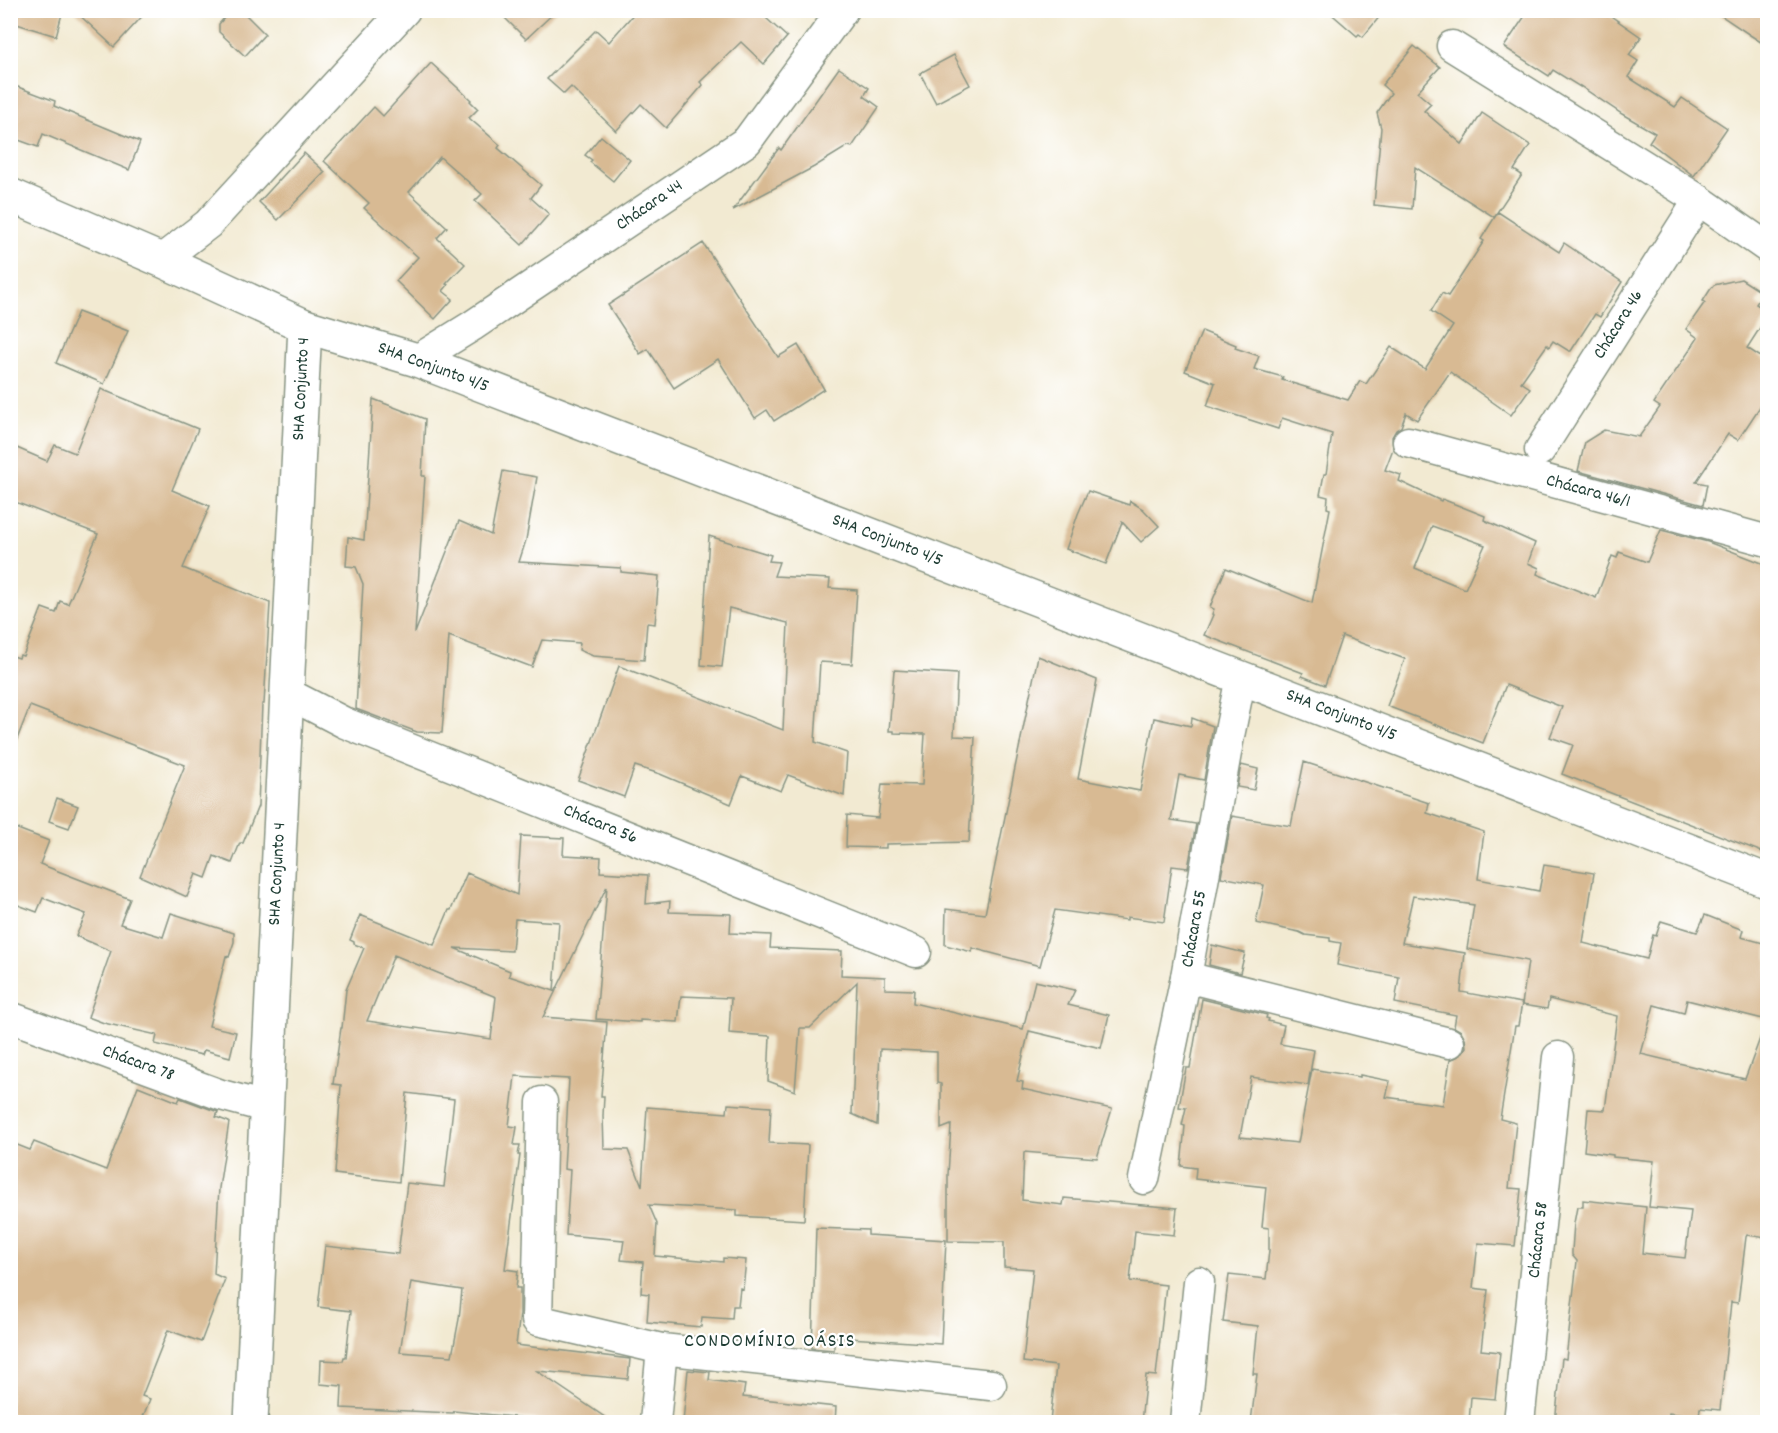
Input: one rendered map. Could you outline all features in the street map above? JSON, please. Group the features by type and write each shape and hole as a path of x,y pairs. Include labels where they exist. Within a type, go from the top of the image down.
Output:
{"street":[{"path":"161,260 208,224 405,10"},
{"name":"Chácara 44","path":"417,360 472,326 747,141 843,10"},
{"path":"1452,46 1699,200 1767,248"},
{"name":"SHA Conjunto 4/5","path":"10,195 161,260 305,326 417,360 1767,880"},
{"name":"Chácara 46","path":"1540,450 1699,200"},
{"name":"SHA Conjunto 4","path":"251,1422 305,326"},
{"name":"Chácara 46/1","path":"1408,442 1767,541"},
{"name":"Chácara 55","path":"1144,1179 1186,977 1241,677"},
{"name":"Chácara 56","path":"287,693 345,723 916,952"},
{"path":"1186,977 1449,1043"},
{"name":"Chácara 78","path":"10,1017 221,1095 267,1107"},
{"name":"Chácara 58","path":"1519,1422 1558,1057"},
{"path":"542,1102 537,1320 662,1349 991,1385"},
{"path":"1185,1422 1199,1282"},
{"path":"655,1422 662,1349"}],"building":[{"path":"10,10 63,10 56,36 10,22"},
{"path":"74,10 148,10 114,47"},
{"path":"231,10 241,10 265,34 245,56 219,32 219,24"},
{"path":"497,10 557,10 526,39"},
{"path":"637,10 757,10 787,37 764,64 741,42 700,82 703,85 666,128 641,104 616,131 571,87 564,94 547,79 596,30 609,42"},
{"path":"1327,10 1385,10 1363,37 1359,34 1357,36"},
{"path":"1529,10 1602,10 1641,37 1629,55 1638,61 1628,77 1675,107 1682,98 1727,128 1694,176 1649,142 1655,133 1553,70 1549,76 1504,47"},
{"path":"1713,10 1767,10 1767,46 1750,35"},
{"path":"1414,46 1440,67 1417,92 1431,104 1424,111 1462,144 1482,113 1530,145 1514,170 1522,175 1494,217 1415,167 1412,209 1374,205 1381,128 1377,113 1391,93 1382,85"},
{"path":"954,55 970,85 936,103 920,73"},
{"path":"431,63 478,109 469,118 500,145 498,148 541,185 531,198 549,214 522,245 475,201 482,194 440,157 409,192 447,227 437,238 465,264 446,284 448,285 443,291 453,299 435,319 396,281 418,257 364,208 369,203 324,161 374,107 383,116"},
{"path":"839,68 869,88 864,96 879,107 852,147 848,146 814,167 733,210 779,148 781,150"},
{"path":"10,84 55,101 54,106 140,142 129,170 43,134 38,147 10,137"},
{"path":"601,136 630,160 613,181 585,155"},
{"path":"304,153 325,172 278,220 259,202"},
{"path":"1498,212 1559,252 1564,243 1622,282 1600,317 1595,314 1571,351 1553,341 1549,347 1547,345 1521,382 1530,388 1511,415 1450,372 1417,420 1406,413 1401,427 1392,437 1393,449 1385,470 1401,475 1399,481 1441,501 1442,499 1485,516 1484,520 1535,543 1528,563 1539,568 1537,574 1596,598 1612,556 1617,558 1619,552 1647,562 1661,530 1708,542 1767,565 1767,854 1562,774 1573,745 1550,737 1562,707 1506,685 1483,743 1387,706 1405,659 1342,636 1325,685 1302,676 1303,673 1204,635 1213,615 1214,609 1210,607 1226,568 1312,603 1330,509 1327,508 1328,497 1320,495 1324,474 1326,474 1332,434 1282,418 1278,429 1207,406 1215,383 1185,371 1202,331 1236,345 1235,348 1259,356 1254,369 1348,400 1360,381 1366,384 1391,347 1425,369 1453,326 1431,311 1442,293 1448,296 1484,241 1481,239","holes":["1432,526 1485,545 1465,589 1415,568"]},
{"path":"703,243 778,357 798,345 824,389 774,421 767,410 755,418 718,359 674,388 648,349 640,354 608,305"},
{"path":"1741,279 1763,293 1756,304 1767,311 1767,317 1747,348 1767,361 1767,396 1738,440 1728,434 1696,482 1707,484 1703,505 1578,471 1585,442 1604,430 1639,437 1660,407 1654,403 1698,338 1686,329 1705,302 1703,301 1710,290 1714,285"},
{"path":"78,312 128,331 104,384 56,363"},
{"path":"101,389 198,429 172,490 210,506 183,568 270,603 264,704 262,704 258,806 232,863 214,856 206,878 196,874 187,897 140,876 185,765 30,706 12,752 10,751 10,655 19,658 20,655 23,656 42,608 56,613 60,601 68,604 98,534 10,500 10,445 47,461 55,445 75,453"},
{"path":"373,399 425,419 422,476 425,476 415,633 459,521 491,535 503,471 537,477 526,540 519,562 621,568 621,572 659,576 655,624 647,623 644,660 593,656 579,650 580,643 542,640 532,667 449,636 442,733 417,732 356,709 363,584 356,567 346,566 348,537 364,540"},
{"path":"1088,491 1129,505 1130,501 1143,509 1159,526 1141,542 1122,522 1106,564 1066,549"},
{"path":"709,536 771,555 769,561 779,562 774,576 830,579 829,588 857,590 852,664 820,662 815,742 847,753 844,796 788,775 781,791 742,776 731,804 635,766 624,797 578,780 619,666 783,730 788,623 729,608 722,667 701,665"},
{"path":"1038,656 1097,680 1078,779 1140,791 1154,718 1191,726 1192,718 1213,726 1204,780 1179,775 1171,820 1196,824 1188,868 1172,866 1164,922 1127,917 1127,920 1055,910 1040,966 972,948 972,952 945,945 946,909 985,914"},
{"path":"894,670 957,674 954,736 975,737 969,842 886,844 886,848 846,847 847,815 878,818 882,784 922,785 925,734 889,731"},
{"path":"1304,762 1429,803 1427,813 1484,832 1478,879 1539,891 1544,865 1594,873 1583,943 1647,959 1653,935 1656,936 1661,921 1697,932 1705,915 1743,930 1741,937 1767,944 1767,1020 1687,1000 1684,1013 1654,1005 1641,1054 1745,1079 1765,1025 1767,1025 1767,1238 1747,1235 1746,1237 1738,1303 1731,1302 1720,1410 1700,1408 1699,1417 1669,1413 1668,1421 1658,1420 1657,1422 1555,1422 1562,1358 1566,1359 1577,1261 1572,1251 1577,1207 1583,1207 1583,1200 1646,1207 1642,1253 1685,1258 1691,1211 1649,1207 1654,1161 1613,1157 1613,1155 1584,1151 1588,1109 1605,1110 1617,1016 1549,999 1547,1009 1522,1005 1528,961 1467,949 1474,905 1413,896 1402,943 1465,953 1461,992 1522,1003 1518,1026 1515,1026 1500,1119 1516,1123 1509,1188 1521,1189 1515,1246 1478,1243 1473,1288 1488,1290 1481,1350 1500,1352 1495,1399 1471,1397 1469,1422 1251,1422 1257,1374 1253,1374 1258,1326 1223,1322 1229,1275 1266,1279 1269,1228 1262,1227 1266,1187 1195,1179 1196,1168 1181,1166 1185,1126 1182,1125 1186,1108 1179,1107 1186,1068 1190,1068 1202,999 1267,1015 1268,1021 1284,1025 1280,1044 1314,1050 1308,1085 1251,1077 1240,1137 1298,1143 1312,1069 1390,1081 1386,1097 1443,1105 1450,1060 1461,1055 1466,1047 1461,1031 1454,1027 1456,1015 1395,1003 1399,977 1337,965 1341,943 1330,941 1330,938 1305,935 1256,923 1264,885 1221,877 1232,816 1291,826"},
{"path":"1241,765 1258,769 1254,790 1237,787"},
{"path":"57,798 78,806 69,828 49,821"},
{"path":"10,826 49,841 40,864 130,899 120,924 163,937 171,913 234,933 234,942 229,957 226,956 209,1026 236,1032 230,1057 204,1050 202,1055 155,1044 157,1035 88,1017 111,951 76,936 86,914 43,898 37,912 10,902"},
{"path":"521,836 564,838 563,855 601,857 600,872 648,875 646,904 670,901 669,912 731,914 730,933 771,935 770,948 842,951 841,975 885,977 885,989 914,990 913,1003 1023,1029 1035,981 1075,990 1068,1005 1109,1015 1101,1048 1029,1031 1017,1081 1023,1082 1022,1089 1112,1109 1097,1158 1024,1152 1022,1200 1063,1205 1064,1198 1177,1208 1174,1235 1135,1231 1130,1281 1166,1285 1156,1376 1146,1375 1141,1422 1050,1422 1056,1366 1023,1362 1033,1269 1004,1267 1004,1242 948,1241 951,1125 941,1129 941,1084 937,1083 937,1052 880,1049 877,1125 852,1114 857,982 810,1028 800,1028 795,1091 768,1081 770,1036 729,1033 731,998 681,996 678,1022 596,1019 607,886 543,1017 607,1022 601,1096 604,1096 604,1149 628,1150 642,1186 647,1107 727,1113 728,1104 771,1107 769,1143 808,1145 804,1220 737,1216 737,1210 649,1205 657,1224 655,1256 723,1262 723,1258 746,1260 743,1289 740,1288 738,1306 733,1306 732,1319 702,1317 701,1327 647,1322 649,1294 641,1293 643,1262 621,1260 624,1240 566,1235 570,1170 564,1169 569,1079 515,1076 509,1126 517,1127 514,1145 520,1145 518,1155 520,1155 505,1269 518,1271 516,1288 520,1288 520,1314 516,1345 630,1359 628,1379 537,1371 612,1422 545,1422 545,1420 454,1411 453,1413 341,1408 342,1386 320,1384 321,1360 343,1361 346,1357 351,1311 318,1307 325,1246 398,1254 407,1183 444,1187 454,1099 407,1093 399,1182 335,1174 341,1085 333,1084 346,990 364,948 350,940 360,915 434,945 467,873 517,895","holes":["515,919 559,922 554,991 509,976 510,971 454,948 512,951","394,955 496,997 491,1039 367,1021","411,1282 462,1290 452,1356 400,1352"]},
{"path":"1212,945 1245,953 1240,973 1209,965"},
{"path":"138,1086 178,1102 180,1098 218,1112 216,1117 229,1122 219,1188 214,1274 225,1279 201,1342 168,1330 142,1396 150,1399 141,1422 35,1422 10,1413 10,1142 30,1150 34,1142 106,1170"},
{"path":"816,1228 868,1230 868,1235 946,1240 941,1344 834,1337 834,1350 812,1348"},
{"path":"688,1370 710,1372 709,1380 745,1385 743,1397 836,1407 835,1422 683,1422"}],"district":[{"name":"CONDOMÍNIO OÁSIS","path":"770,1342"}]}
